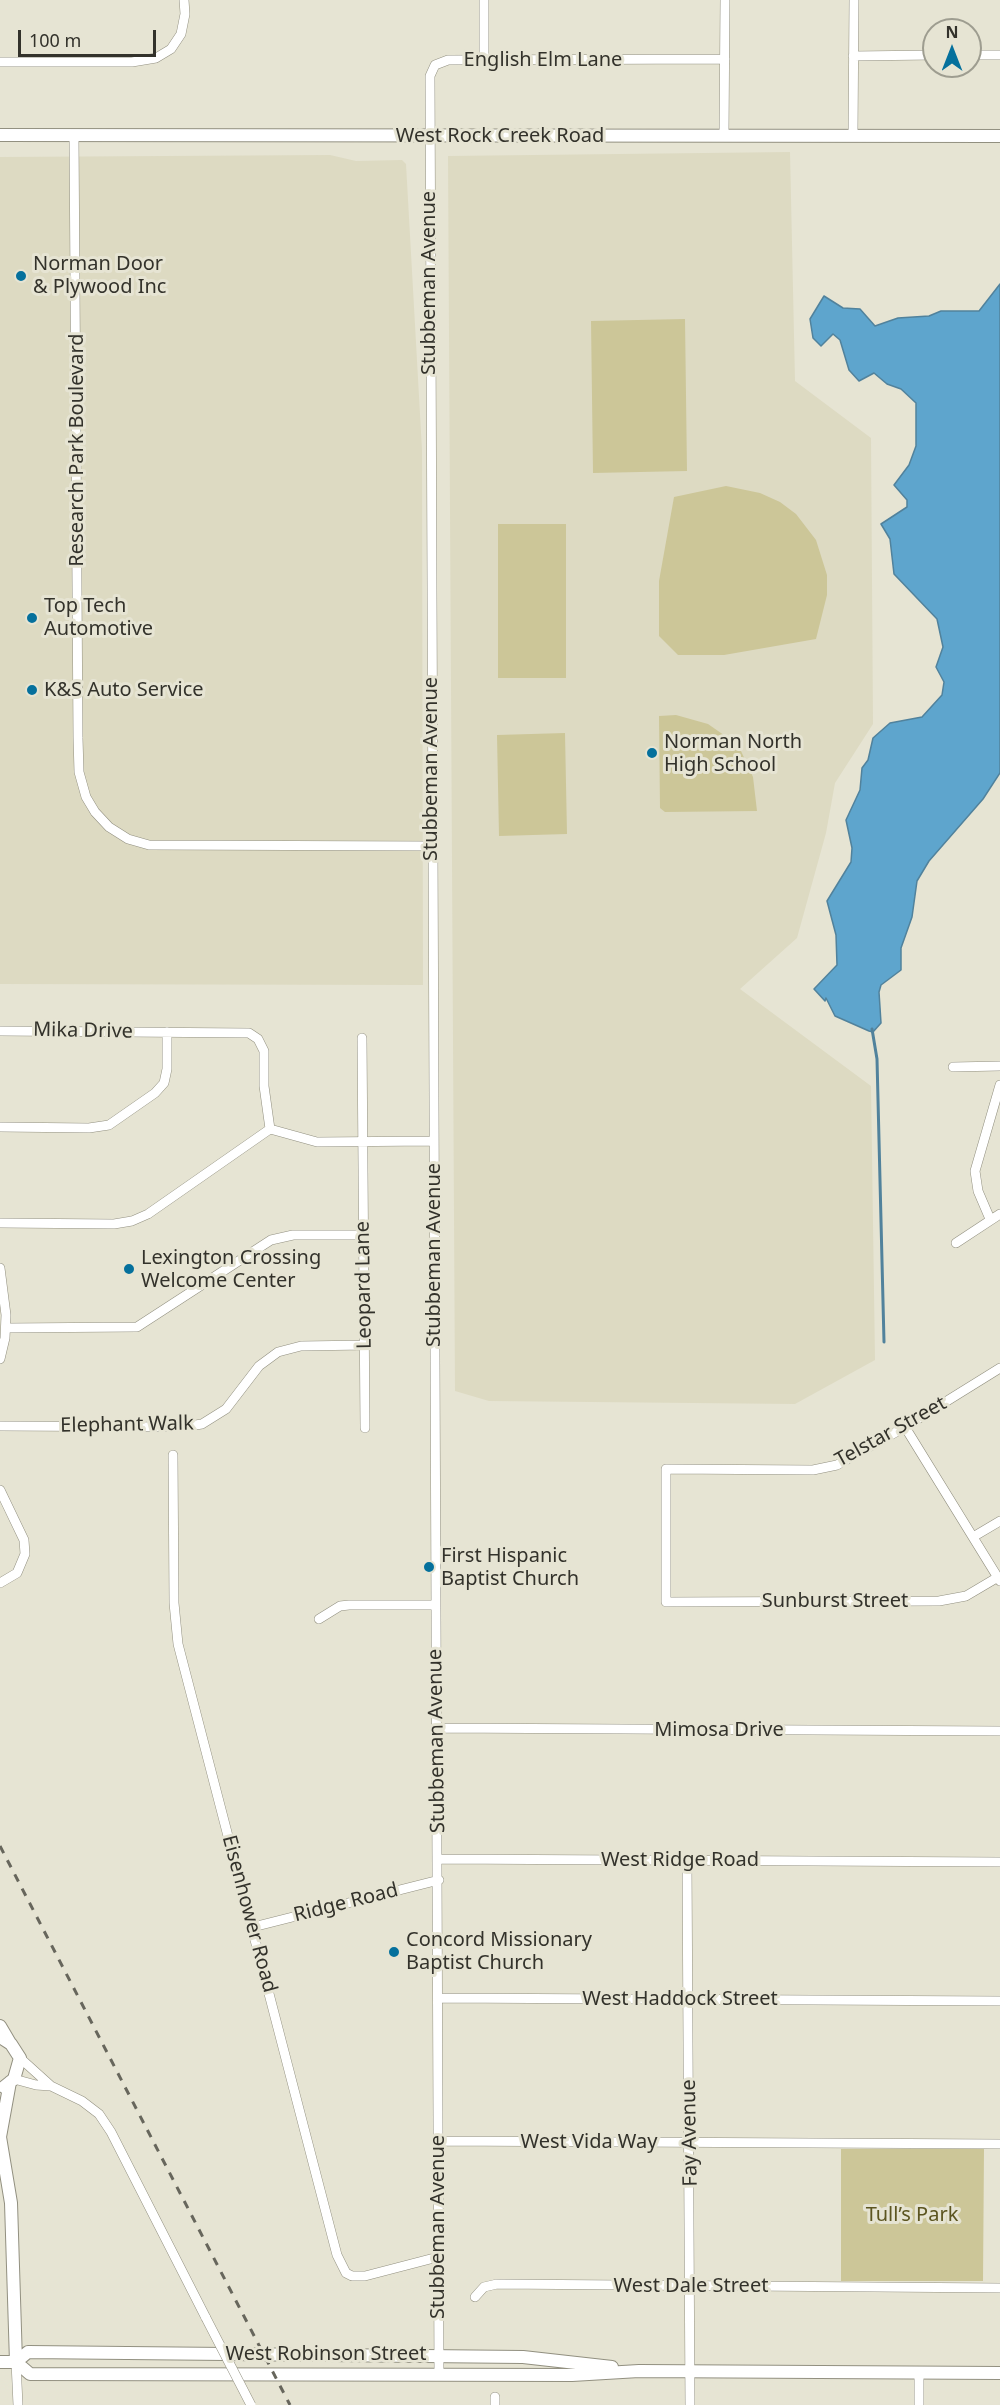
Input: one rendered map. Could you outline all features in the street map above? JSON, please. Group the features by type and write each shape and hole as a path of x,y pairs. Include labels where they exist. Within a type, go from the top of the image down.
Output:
{"main road":[{"name":"West Rock Creek Road","path":"0,135 1000,136"},
{"path":"0,2026 5,2041 20,2058 8,2083 0,2137 11,2203 16,2362"},
{"name":"West Robinson Street","path":"0,2362 16,2362 28,2352 439,2355 541,2358 639,2371"},
{"name":"West Robinson Street","path":"16,2362 30,2374 572,2375 639,2371 1000,2373"}],"street":[{"path":"0,62 148,61 165,53 181,34 185,14 183,0"},
{"path":"484,0 484,60"},
{"path":"724,136 725,0"},
{"path":"853,136 854,0"},
{"path":"982,55 1000,55"},
{"path":"853,56 922,56"},
{"name":"English Elm Lane","path":"428,136 429,82 435,65 448,60 725,59"},
{"name":"Research Park Boulevard","path":"74,135 78,738 79,772 86,797 94,812 109,827 128,838 149,845 431,846"},
{"name":"Stubbeman Avenue","path":"428,136 439,1880 439,2375"},
{"name":"Mika Drive","path":"0,1031 243,1032 258,1039 264,1051 264,1086 270,1129"},
{"path":"0,1127 89,1128 110,1125 155,1093 164,1083 167,1069 167,1032"},
{"name":"Leopard Lane","path":"362,1038 365,1428"},
{"path":"953,1066 1000,1066"},
{"path":"990,1219 978,1191 975,1171 1000,1085"},
{"path":"0,1223 114,1224 132,1221 148,1214 270,1129 281,1130 307,1141 433,1142"},
{"path":"956,1243 1000,1214"},
{"path":"6,1328 137,1327 155,1318 271,1240 293,1235 363,1235"},
{"path":"0,1268 6,1328 0,1359"},
{"name":"Elephant Walk","path":"0,1426 182,1427 202,1424 226,1409 259,1366 278,1352 301,1346 366,1345"},
{"name":"Telstar Street","path":"666,1602 666,1469 821,1469 853,1457 1000,1368"},
{"path":"905,1427 999,1579"},
{"name":"Eisenhower Road","path":"173,1455 176,1632 340,2263 346,2273 352,2276 365,2276 438,2257"},
{"path":"0,1490 22,1534 26,1554 17,1573 0,1583"},
{"path":"973,1537 1000,1521"},
{"name":"Sunburst Street","path":"666,1602 939,1601 966,1596 999,1579"},
{"path":"320,1619 340,1606 436,1605"},
{"name":"Mimosa Drive","path":"437,1728 1000,1731"},
{"name":"West Ridge Road","path":"438,1859 1000,1863"},
{"name":"Fay Avenue","path":"687,1861 690,2405"},
{"name":"Ridge Road","path":"253,1927 439,1880"},
{"name":"West Haddock Street","path":"439,1998 1000,2001"},
{"path":"20,2058 51,2086 99,2114 111,2132 251,2405"},
{"path":"8,2083 51,2086"},
{"name":"West Vida Way","path":"438,2141 1000,2144"},
{"name":"West Dale Street","path":"475,2297 484,2287 497,2284 1000,2288"},
{"path":"16,2362 18,2405"},
{"path":"919,2372 919,2405"}],"shaded area":[{"name":"Norman North High School","path":"790,152 795,381 871,438 873,724 835,783 826,833 797,938 740,989 871,1086 875,1360 795,1404 489,1401 455,1391 448,156"},
{"path":"330,155 356,161 402,160 406,164 422,450 423,985 0,984 0,157"}],"green space":[{"path":"685,319 687,471 593,473 591,321"},
{"path":"726,486 760,493 780,502 796,514 816,540 827,575 827,595 816,639 724,655 678,655 659,636 659,581 674,497"},
{"path":"498,524 566,524 566,678 498,678"},
{"path":"676,715 708,724 731,740 741,751 753,777 757,811 665,812 660,808 659,716"},
{"path":"565,733 567,834 499,836 497,735"},
{"name":"Tull’s Park","path":"841,2149 984,2149 983,2281 841,2281"}],"water":[{"path":"1000,284 1000,773 983,799 929,861 917,881 912,917 901,948 901,970 881,985 879,992 881,1023 873,1032 835,1016 826,998 825,1001 814,989 837,965 836,935 827,901 851,862 852,848 846,820 860,790 862,768 868,760 873,738 890,723 922,717 942,695 944,682 936,667 943,647 937,619 894,574 890,539 881,524 907,507 907,500 894,485 909,465 916,446 916,403 901,389 887,384 874,373 859,381 849,370 840,340 833,334 821,346 813,338 810,319 824,296 843,308 860,309 875,326 898,318 929,316 941,311 979,311"}],"waterway":[{"path":"872,1029 877,1059 884,1342"}],"railway":[{"path":"0,1846 290,2405"}],"place":[{"name":"Norman Door & Plywood Inc","path":"21,276"},
{"name":"Top Tech Automotive","path":"32,618"},
{"name":"K&S Auto Service","path":"32,690"},
{"name":"Norman North High School","path":"652,753"},
{"name":"Lexington Crossing Welcome Center","path":"129,1269"},
{"name":"First Hispanic Baptist Church","path":"429,1567"},
{"name":"Concord Missionary Baptist Church","path":"394,1952"}]}
